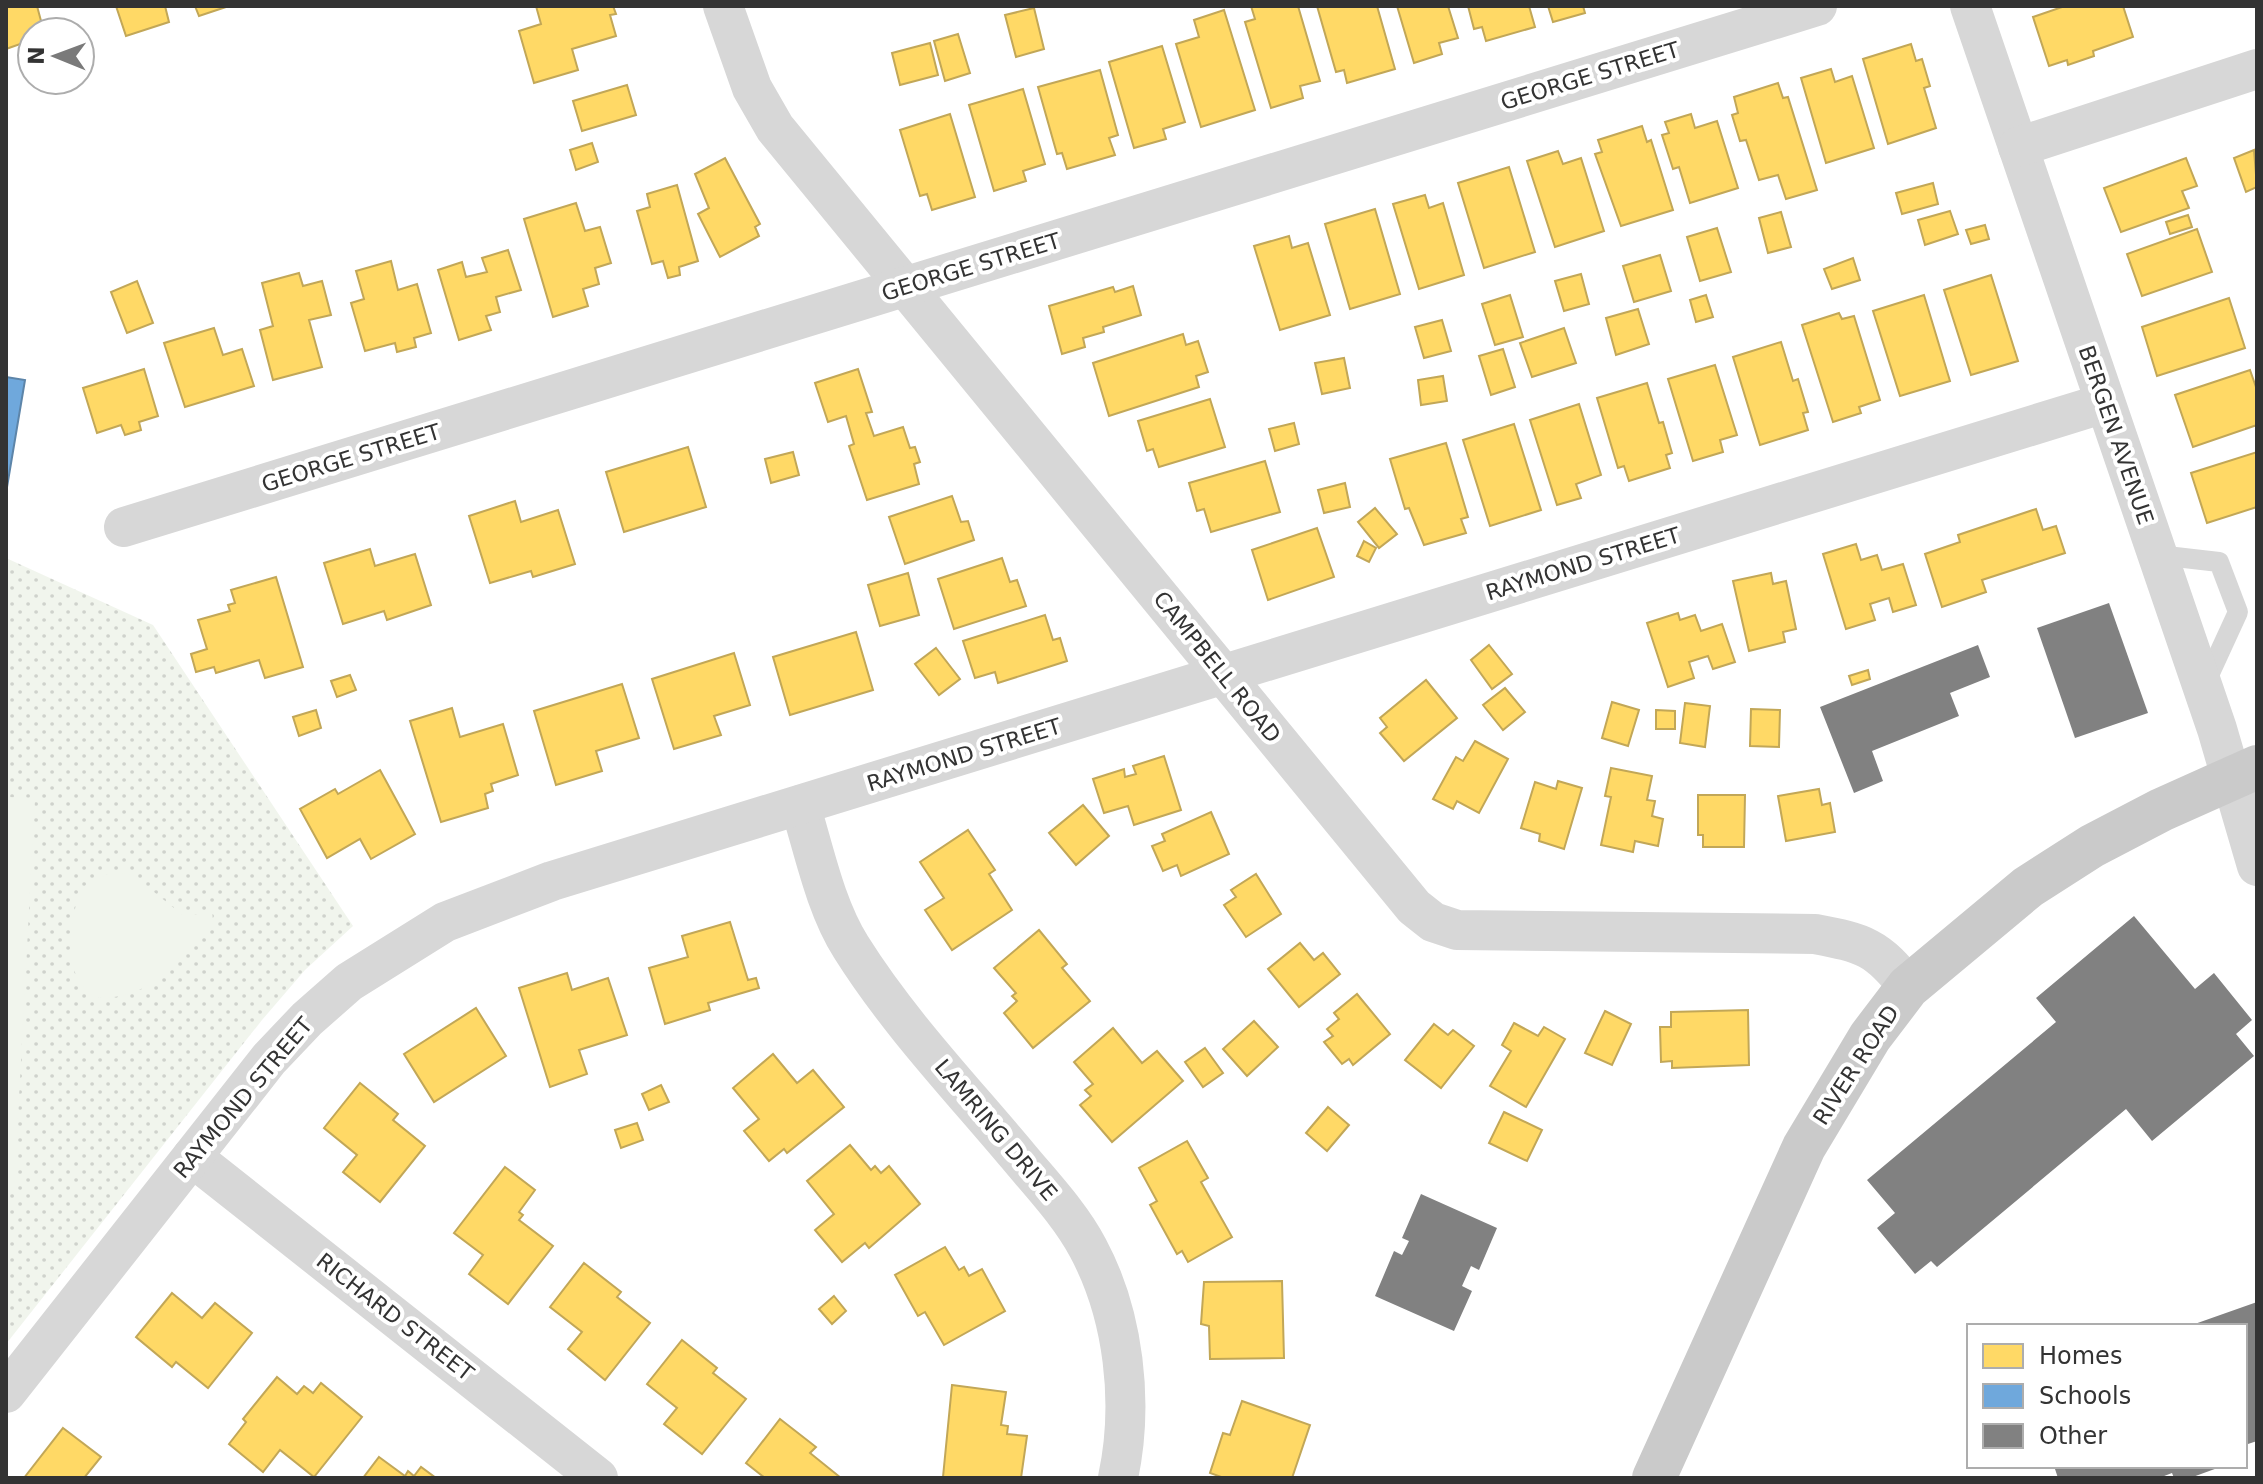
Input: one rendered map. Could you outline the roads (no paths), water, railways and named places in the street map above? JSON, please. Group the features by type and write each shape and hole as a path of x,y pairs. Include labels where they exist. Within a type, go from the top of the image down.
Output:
{"main road":[{"name":"RIVER ROAD","path":"1654,1478 1804,1147 1870,1037 1908,987 2028,887 2092,846 2244,773"}],"street":[{"name":"CAMPBELL ROAD","path":"723,6 752,88 775,128 1414,907 1433,922 1457,930 1815,934 1852,941 1886,958 1908,987"},
{"name":"GEORGE STREET","path":"124,527 1817,6"},
{"name":"BERGEN AVENUE","path":"1970,6 2203,687 2244,773 2257,866"},
{"path":"2018,147 2257,69"},
{"name":"RAYMOND STREET","path":"6,1393 269,1059 307,1019 349,982 445,922 498,900 800,805 2105,403"},
{"name":"LAMRING DRIVE","path":"800,805 849,944 879,989 1057,1203 1087,1247 1108,1294 1120,1343 1125,1399 1123,1454 1118,1478"},
{"name":"RICHARD STREET","path":"192,1157 598,1478"}],"lane":[{"path":"2158,555 2219,562 2238,612 2203,687"}]}
